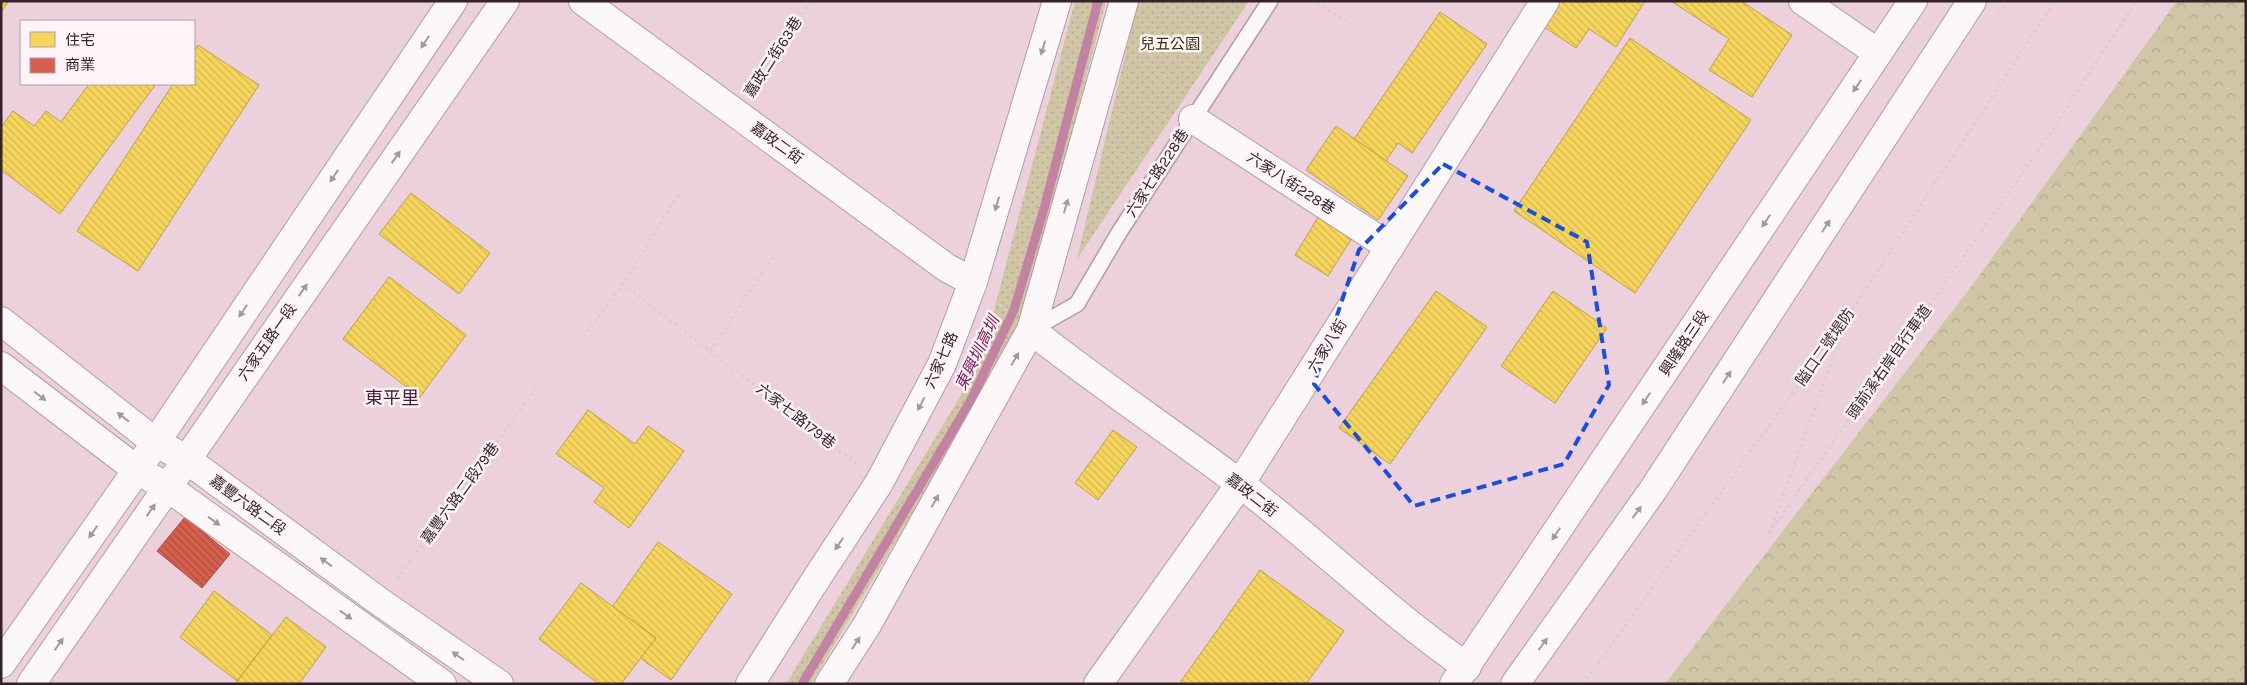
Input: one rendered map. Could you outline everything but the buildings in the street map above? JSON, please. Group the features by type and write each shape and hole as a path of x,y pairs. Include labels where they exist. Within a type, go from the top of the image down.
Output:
{"street":[{"path":"1,664 137,470 453,1"},
{"name":"六家五路一段","path":"31,684 505,1"},
{"name":"嘉政二街","path":"583,1 947,268 973,282"},
{"name":"六家七路","path":"750,684 879,483 942,364 973,282 1057,1"},
{"path":"829,684 867,625 1031,330 1124,1"},
{"name":"六家八街","path":"1098,684 1240,484 1545,1"},
{"path":"1803,1 1878,53"},
{"name":"興隆路三段","path":"1461,675 1913,1"},
{"path":"1514,684 1653,490 1972,1"},
{"name":"六家八街228巷","path":"1193,119 1390,247"},
{"name":"嘉豐六路二段","path":"1,321 155,442 186,460 380,602 498,684"},
{"name":"嘉政二街","path":"1031,330 1087,374 1240,484 1431,642 1461,675"},
{"path":"1,366 137,470 167,487 442,684"}],"lane":[{"name":"六家七路228巷","path":"1031,330 1077,304 1120,231 1270,1"}],"path":[{"name":"嘉政二街63巷","path":"736,114 810,1"},
{"path":"1311,1 1362,29"},
{"name":"隘口二號堤防","path":"1583,684 1848,316 2055,1"},
{"name":"頭前溪右岸自行車道","path":"1848,316 1770,532 2051,132 2136,1"},
{"path":"583,337 623,284 682,190"},
{"path":"710,351 774,255"},
{"path":"973,282 1031,330"},
{"name":"六家七路179巷","path":"623,284 879,483"},
{"name":"嘉豐六路二段79巷","path":"380,602 540,383"}],"highlighted area":[{"path":"1443,164 1587,242 1609,385 1564,464 1414,506 1314,384 1359,250"}],"green space":[{"path":"1075,1 1106,1 1027,304 1007,353 811,684 786,684 980,364"},
{"name":"兒五公園","path":"1138,1 1249,1 1077,259"},
{"path":"2177,1 2246,1 2246,684 1665,684 1974,283"}],"waterway":[{"name":"東興圳高圳","path":"802,684 971,400 1014,310 1045,205 1098,1"}],"district":[{"name":"東平里","path":"392,398"}]}
